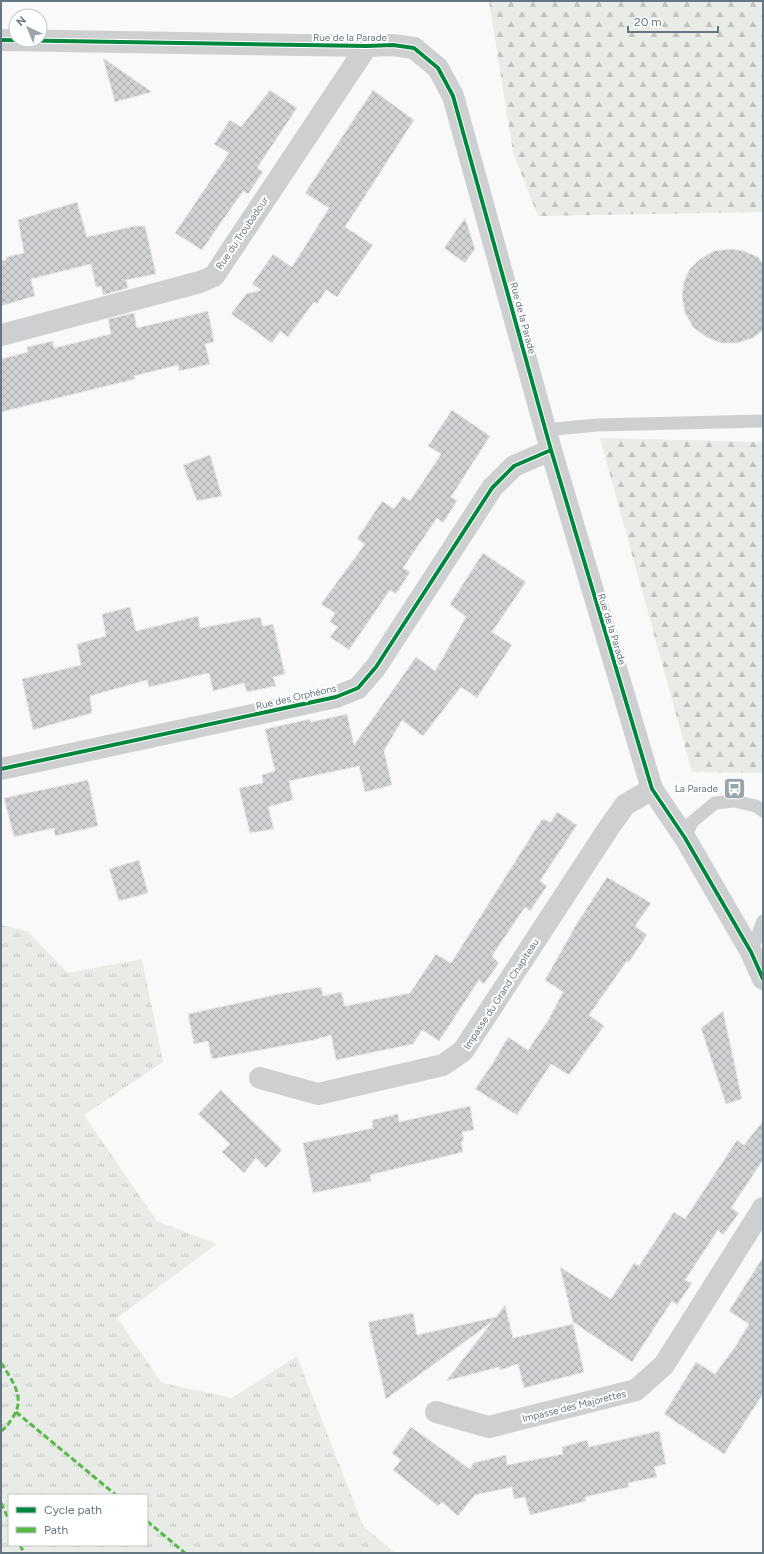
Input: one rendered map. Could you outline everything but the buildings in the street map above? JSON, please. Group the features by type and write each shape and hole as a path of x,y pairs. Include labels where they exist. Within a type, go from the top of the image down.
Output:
{"street":[{"name":"Rue de la Parade","path":"1,40 367,46 393,45 414,48 438,68 453,96 548,440 652,789 685,838 751,952 763,979"},
{"name":"Rue du Troubadour","path":"1,335 200,282 214,276 367,46"},
{"name":"Rue des Orphéons","path":"1,769 336,697 358,688 376,667 492,488 514,466 548,440"},
{"name":"Impasse du Grand Chapiteau","path":"260,1078 318,1094 443,1065 463,1051 625,805 652,789"},
{"name":"Impasse des Majorettes","path":"436,1412 489,1428 636,1390 664,1365 763,1208"}],"lane":[{"path":"548,440 597,425 763,422"},
{"path":"685,838 692,822 715,803 734,802 756,806 763,811"},
{"path":"751,952 763,921"}],"green space":[{"path":"489,1 763,1 763,212 538,216 513,152"},
{"path":"600,438 763,442 763,773 692,772"},
{"path":"1,925 27,931 68,973 142,959 163,1062 84,1115 157,1221 217,1244 117,1318 162,1383 232,1398 297,1356 363,1526 395,1553 1,1553"}],"marked path":[{"path":"1,1363 13,1383 18,1396 17,1410 1,1431"},
{"path":"16,1412 115,1494"},
{"path":"1,1503 8,1518"},
{"path":"148,1522 185,1553"},
{"path":"20,1546 24,1553"}],"cycle path":[{"path":"1,40 367,46 393,45 414,48 438,68 453,96 551,450 652,789 685,838 751,952 763,979"},
{"path":"1,769 336,697 358,688 376,667 492,488 514,466 551,450"}],"place":[{"name":"La Parade","path":"734,788"}]}
